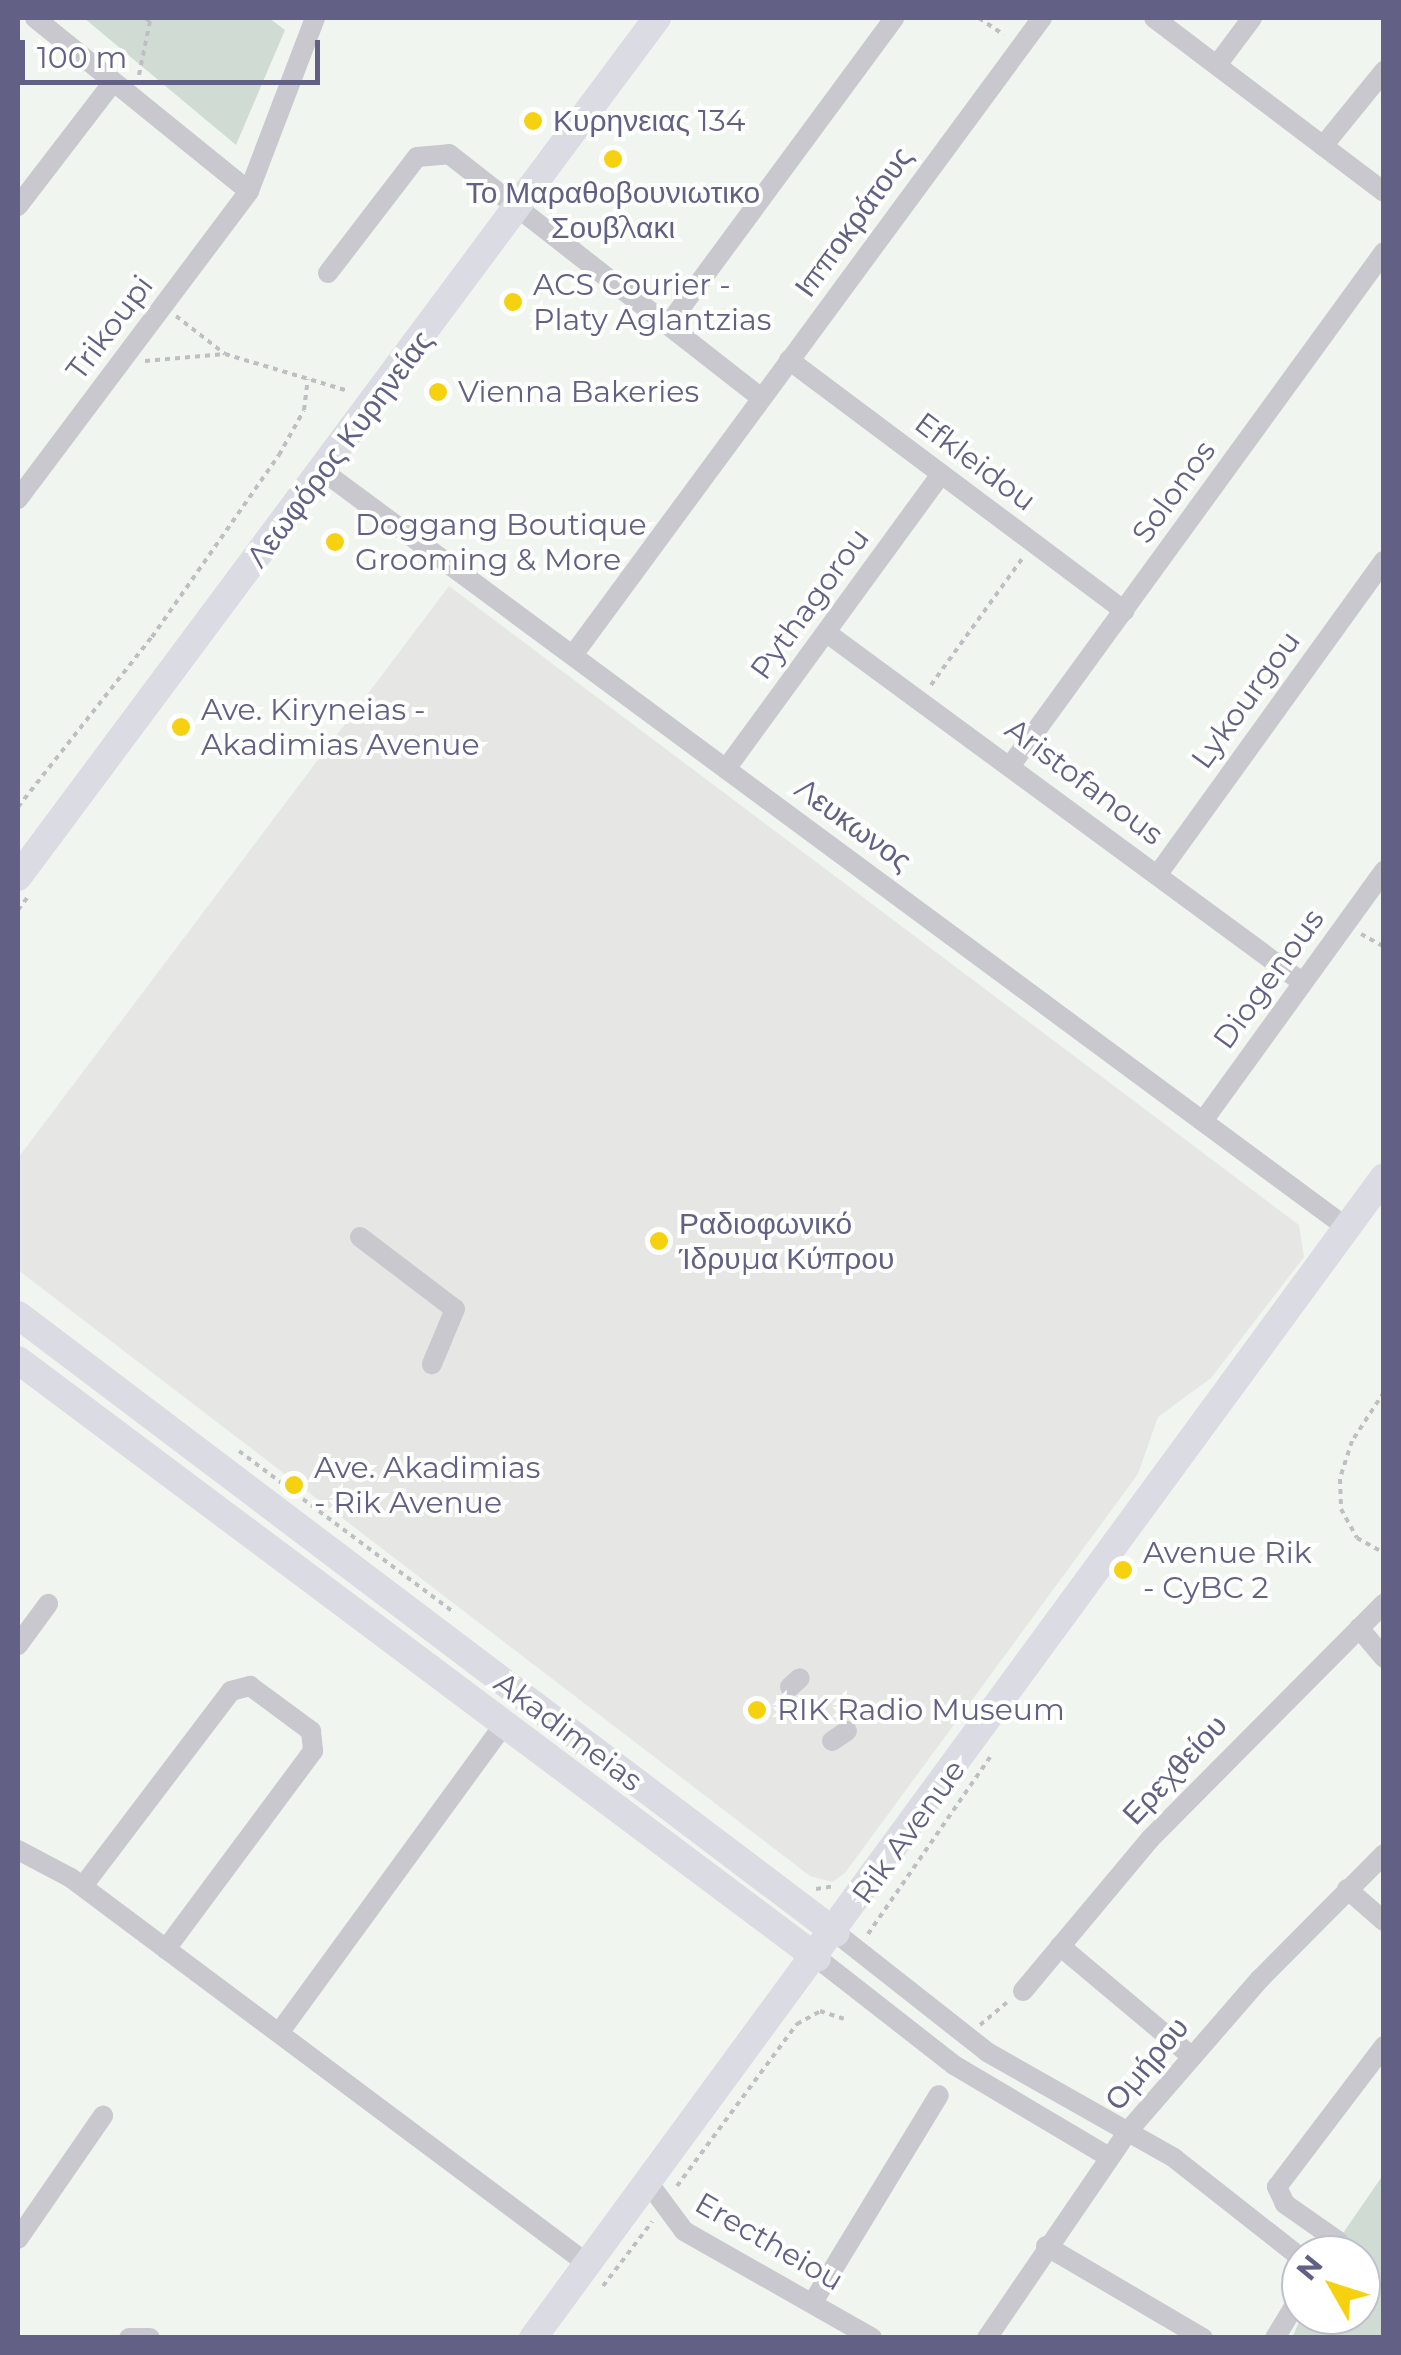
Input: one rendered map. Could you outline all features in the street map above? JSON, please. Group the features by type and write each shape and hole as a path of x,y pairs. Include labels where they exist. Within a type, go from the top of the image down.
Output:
{"main road":[{"name":"Λεωφόρος Κυρηνείας","path":"18,877 324,472 657,18"},
{"name":"Rik Avenue","path":"533,2338 594,2278 656,2196 817,1958 1384,1177"},
{"name":"Akadimeias","path":"18,1315 836,1933"},
{"name":"Akadimeias","path":"18,1360 104,1430 506,1722 817,1958"}],"street":[{"path":"35,18 249,191"},
{"path":"668,324 894,18"},
{"name":"Ιπποκράτους","path":"572,655 1042,18"},
{"path":"1154,18 1384,192"},
{"path":"1217,65 1252,18"},
{"name":"Trikoupi","path":"18,499 249,191 306,22"},
{"path":"1323,146 1384,71"},
{"path":"18,206 114,82"},
{"path":"328,273 418,157 433,150 450,154 761,398"},
{"name":"Solonos","path":"1012,765 1384,252"},
{"name":"Efkleidou","path":"790,360 1124,612"},
{"name":"Λευκωνος","path":"324,472 1346,1227"},
{"name":"Pythagorou","path":"726,769 941,474"},
{"name":"Lykourgou","path":"1158,874 1384,561"},
{"name":"Aristofanous","path":"827,633 1012,765 1302,982"},
{"name":"Diogenous","path":"1203,1121 1384,872"},
{"path":"360,1236 455,1309 450,1335 432,1364"},
{"name":"Ερεχθείου","path":"1023,1991 1242,1741 1384,1603"},
{"path":"18,1645 48,1604"},
{"path":"1358,1628 1384,1658"},
{"path":"83,1886 231,1691 250,1686 310,1731 314,1750 166,1949"},
{"path":"279,2033 506,1722"},
{"path":"18,1850 83,1886 594,2278"},
{"name":"Ομήρου","path":"988,2338 1046,2246 1129,2130 1191,2056 1384,1854"},
{"path":"1347,1889 1384,1922"},
{"name":"Akadimeias","path":"836,1933 1019,2073 1129,2130 1281,2243"},
{"path":"1060,1946 1191,2056"},
{"name":"Akadimeias","path":"817,1958 954,2065 1108,2158"},
{"path":"1329,2235 1285,2204 1277,2186 1384,2046"},
{"path":"813,2302 939,2095"},
{"path":"18,2239 103,2116"},
{"name":"Erectheiou","path":"656,2196 684,2231 872,2338"},
{"path":"1046,2246 1181,2332 1204,2338"},
{"path":"129,2338 150,2338"}],"path":[{"path":"135,100 150,21 144,18"},
{"path":"979,18 1020,47"},
{"path":"165,307 225,354 377,400"},
{"path":"122,363 225,354"},
{"path":"18,808 152,637 279,454 304,410 308,379"},
{"path":"920,700 1034,543"},
{"path":"1384,1392 1352,1441 1340,1478 1341,1508 1357,1538 1384,1553"},
{"path":"969,2038 993,2010 1023,1991"},
{"path":"594,2278 796,2024 820,2011 844,2019"}],"shaded area":[{"path":"84,18 269,18 285,30 236,145"},
{"name":"Ραδιοφωνικό Ίδρυμα Κύπρου","path":"449,586 1299,1225 1304,1257 1211,1378 1158,1417 1138,1474 845,1873 832,1882 810,1876 18,1270 18,1158"},
{"path":"1383,2175 1383,2337 1292,2338 1381,2335 1381,2235 1342,2235"}],"place":[{"name":"Κυρηνειας 134","path":"533,121"},
{"name":"Το Μαραθοβουνιωτικο Σουβλακι","path":"613,159"},
{"name":"ACS Courier - Platy Aglantzias","path":"513,302"},
{"name":"Vienna Bakeries","path":"438,392"},
{"name":"Doggang Boutique Grooming & More","path":"335,542"},
{"name":"Ave. Kiryneias - Akadimias Avenue","path":"181,727"},
{"name":"Ραδιοφωνικό Ίδρυμα Κύπρου","path":"659,1241"},
{"name":"Ave. Akadimias - Rik Avenue","path":"294,1485"},
{"name":"Avenue Rik - CyBC 2","path":"1123,1570"},
{"name":"RIK Radio Museum","path":"757,1710"}]}
